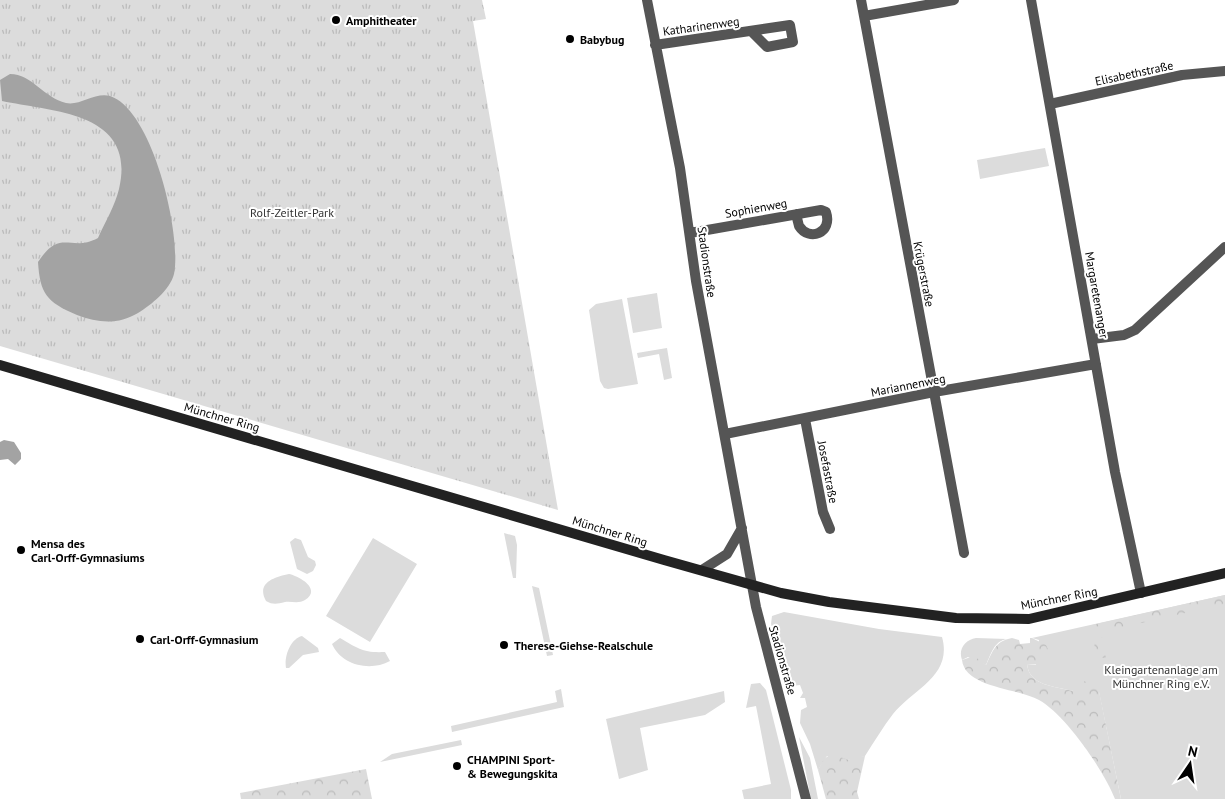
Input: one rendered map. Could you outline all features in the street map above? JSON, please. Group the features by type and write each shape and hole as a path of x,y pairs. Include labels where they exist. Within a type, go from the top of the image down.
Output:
{"main road":[{"name":"Münchner Ring","path":"0,365 752,585 829,602 974,619 1029,619 1225,574"}],"street":[{"name":"Stadionstraße","path":"647,0 752,585 760,625 782,699 806,799"},
{"name":"Krügerstraße","path":"861,0 964,553"},
{"path":"864,16 954,0"},
{"name":"Margaretenanger","path":"1031,0 1115,472 1141,593"},
{"name":"Katharinenweg","path":"655,46 751,31"},
{"name":"Elisabethstraße","path":"1050,104 1182,75 1225,70"},
{"name":"Sophienweg","path":"690,233 797,214"},
{"path":"1092,339 1124,335 1135,330 1225,247"},
{"name":"Mariannenweg","path":"725,434 934,392 1096,364"},
{"name":"Josefastraße","path":"805,419 823,512 830,529"},
{"path":"702,570 727,554 742,528"}],"green space":[{"name":"Rolf-Zeitler-Park","path":"0,0 482,0 486,19 473,21 558,510 0,346"},
{"path":"1045,148 1049,166 980,179 977,160"},
{"path":"657,293 662,328 633,333 627,298"},
{"path":"622,299 638,384 608,389 604,388 600,381 589,310 596,304"},
{"path":"667,348 672,378 664,380 659,354 638,358 637,353"},
{"path":"504,533 515,536 517,545 516,578 513,578"},
{"path":"295,538 301,540 308,557 315,561 316,565 313,571 307,574 297,569 290,542"},
{"path":"373,538 417,564 370,642 326,616"},
{"path":"289,574 303,580 310,587 310,596 300,602 275,604 266,601 263,590 265,585 272,579"},
{"path":"532,586 539,588 553,655 547,656"},
{"name":"Kleingartenanlage am Münchner Ring e.V.","path":"1225,595 1225,799 1121,799 1099,692 1079,687 1072,691 1044,684 1032,677 1027,664 1036,665 1039,640 1032,638"},
{"path":"1225,595 1225,604 1101,632 1106,658 1092,657 1095,641 1092,625"},
{"path":"784,612 879,629 942,637 944,650 942,662 937,672 929,681 893,714 865,756 849,760 827,756 818,770 810,744 800,723 801,710 807,707 805,698 800,698 803,693 800,685 789,686 771,624 772,616"},
{"path":"302,636 318,648 319,652 303,655 289,668 286,668 286,659 291,645"},
{"path":"340,638 361,650 385,652 390,661 374,666 349,662 336,651 332,644"},
{"path":"976,638 1007,639 996,645 986,665 968,657 962,660 961,652 963,646"},
{"path":"1012,638 1019,640 1020,644 1030,643 1030,638 1032,638 1046,645 1052,658 1046,665 1027,664 1032,677 1038,681 1072,691 1083,681 1095,684 1099,691 1121,799 1115,799 1093,759 1072,731 1050,707 1030,696 982,682 965,669 962,660 974,656 986,665 998,644"},
{"path":"760,683 766,690 791,790 791,799 744,799 742,790 771,784 756,706 746,708 751,684"},
{"path":"561,689 564,707 452,732 451,726 557,702 555,691"},
{"path":"724,691 725,702 705,715 640,728 648,770 619,779 606,719"},
{"path":"799,737 810,758 818,799 811,799"},
{"path":"461,740 462,745 380,762 392,754"},
{"path":"831,754 849,760 853,757 865,756 857,792 859,799 826,799 818,770 824,759"},
{"path":"366,769 372,799 241,799 240,793"}],"shaded area":[{"path":"10,74 25,78 51,96 66,103 77,103 104,95 110,96 125,106 139,124 151,148 169,204 175,256 174,274 169,286 138,313 123,320 108,322 93,320 58,306 43,289 38,262 46,252 60,243 88,242 98,238 119,189 121,164 116,144 104,130 87,120 67,113 2,101 0,80"},
{"path":"4,440 14,442 21,453 21,459 15,465 8,459 0,460 0,442"}],"place":[{"name":"Amphitheater","path":"336,20"},
{"name":"Babybug","path":"570,39"},
{"name":"Mensa des Carl-Orff-Gymnasiums","path":"21,550"},
{"name":"Carl-Orff-Gymnasium","path":"140,639"},
{"name":"Therese-Giehse-Realschule","path":"504,645"},
{"name":"CHAMPINI Sport- & Bewegungskita","path":"457,766"}]}
